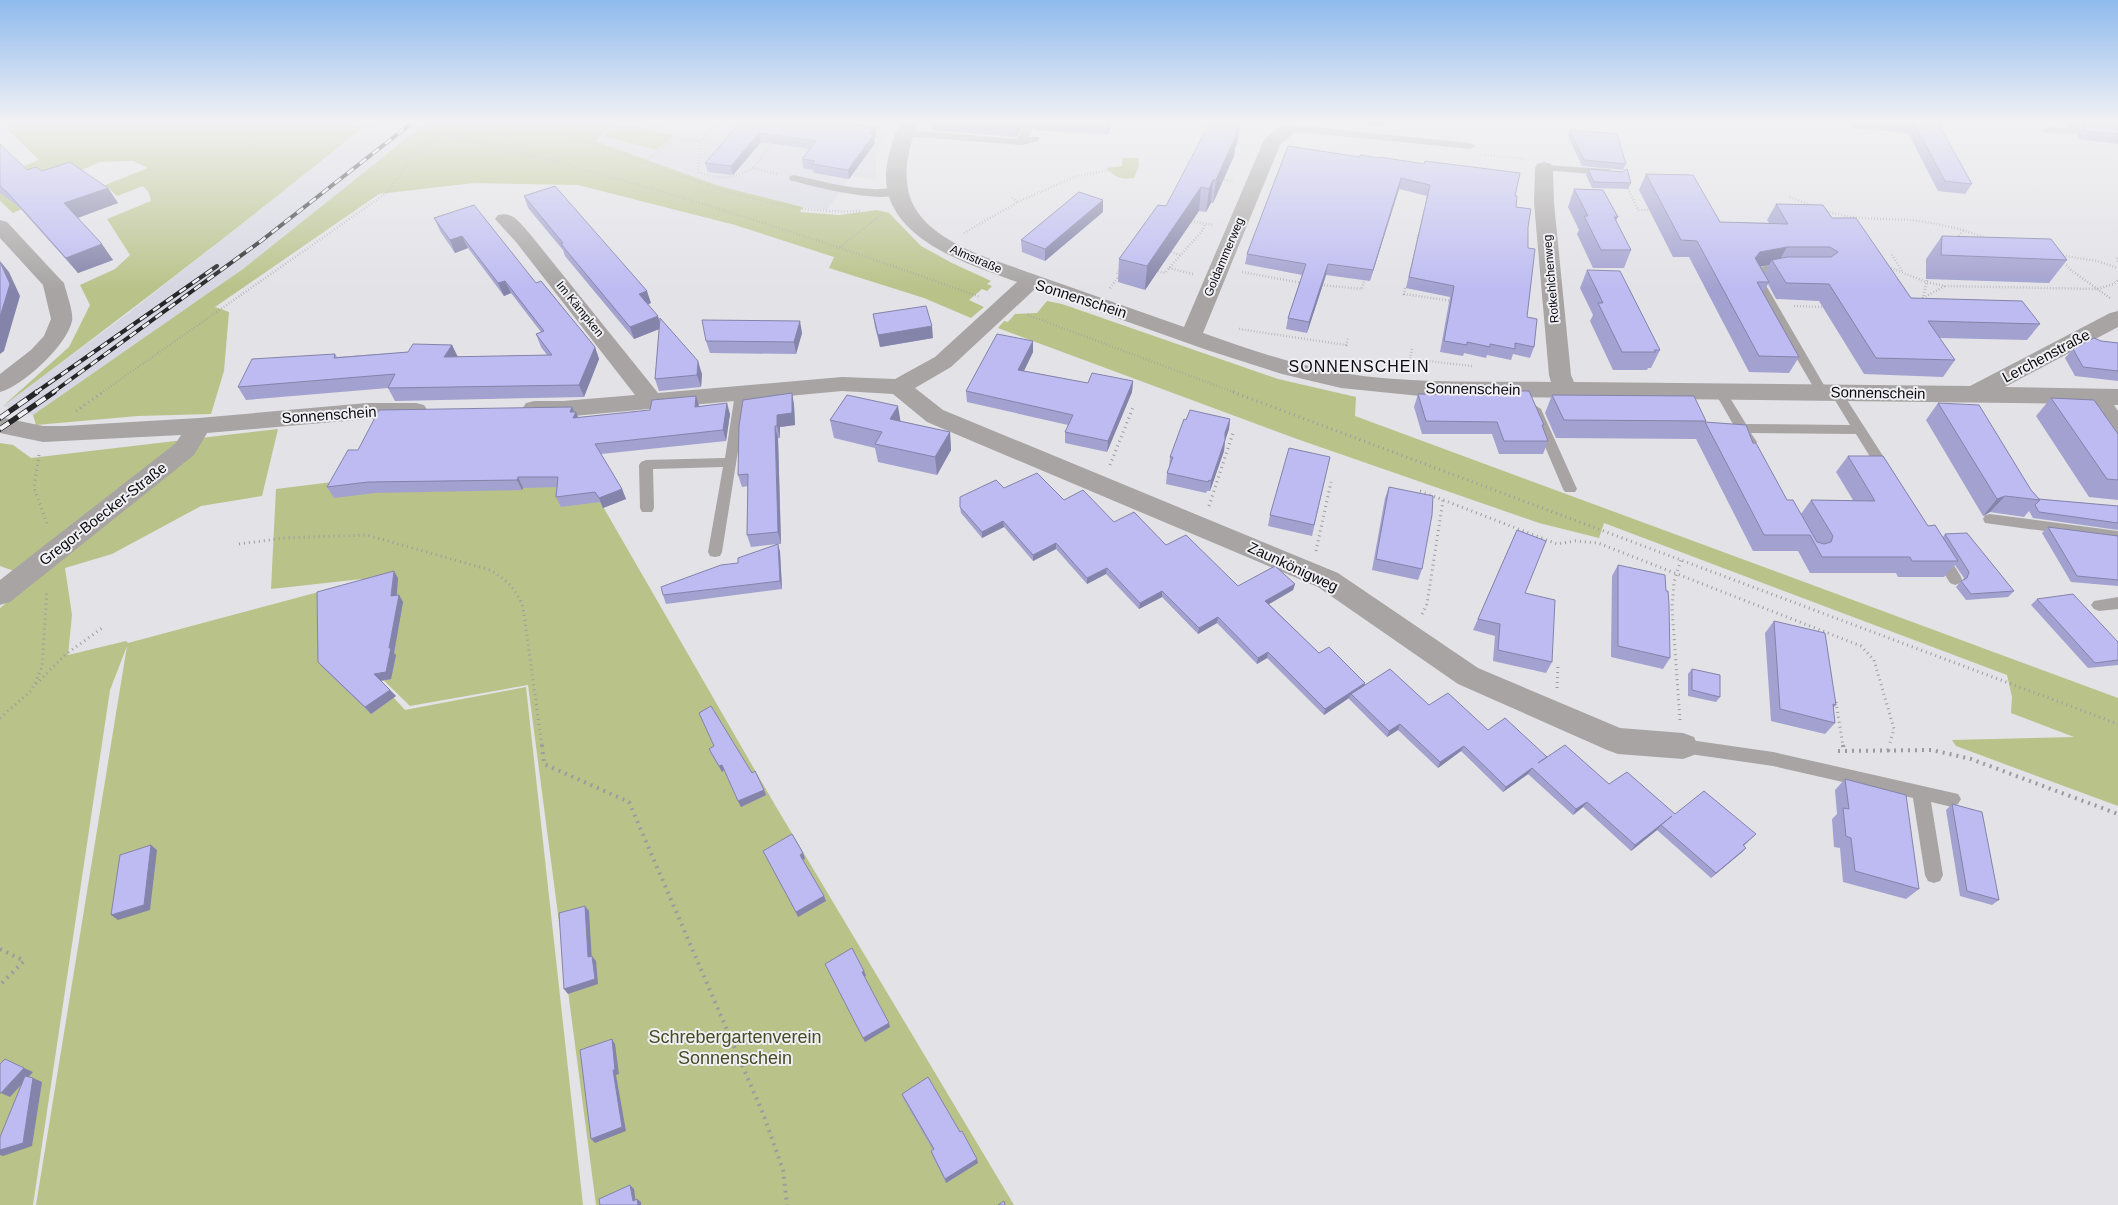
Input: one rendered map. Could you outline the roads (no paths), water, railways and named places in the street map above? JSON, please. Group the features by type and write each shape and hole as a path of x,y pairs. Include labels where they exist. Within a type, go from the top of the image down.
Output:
{"street":[{"name":"Almstraße","path":"895,178 901,198 919,226 943,245 964,256 1031,281"},
{"name":"Goldammerweg","path":"1194,329 1257,178"},
{"name":"Rotkehlchenweg","path":"1544,178 1544,203 1560,375 1565,390"},
{"name":"Im Kämpken","path":"505,219 523,238 652,401"},
{"path":"0,226 53,283 62,319 54,339 39,355 0,385"},
{"name":"Sonnenschein","path":"899,387 943,362 1031,281 1098,304 1194,329 1263,360 1314,375 1379,386 1565,390 1829,392 1967,399 2108,396"},
{"name":"Lerchenstraße","path":"1967,399 2115,308"},
{"path":"514,410 563,409 842,384 899,387"},
{"name":"Zaunkönigweg","path":"899,387 935,416 1328,580 1468,676 1618,741 1683,746"},
{"path":"2108,396 2118,430"},
{"name":"Sonnenschein","path":"7,427 43,434 199,426 367,411 436,410"},
{"name":"Gregor-Boecker-Straße","path":"0,595 185,449 199,426"}],"lane":[{"path":"795,178 815,184 901,198"},
{"path":"1802,268 1768,268 1756,272 1754,276 1829,392 1860,430 1897,488"},
{"path":"1526,389 1570,489"},
{"path":"1720,391 1756,453"},
{"path":"715,552 741,394"},
{"path":"1742,428 1860,430"},
{"path":"647,508 646,465 730,462"},
{"path":"1990,519 2118,536"},
{"path":"1929,538 1955,579"},
{"path":"2098,604 2118,603"},
{"path":"1683,746 1773,759 1952,799"},
{"path":"1921,792 1934,875"}],"railway":[{"path":"52,393 261,241 341,178"},
{"path":"35,393 217,266"},
{"path":"0,418 37,392"},
{"path":"0,429 54,392"}],"district":[{"name":"SONNENSCHEIN","path":"1359,366"}],"park label":[{"name":"Schrebergartenverein Sonnenschein","path":"735,1047"}]}
